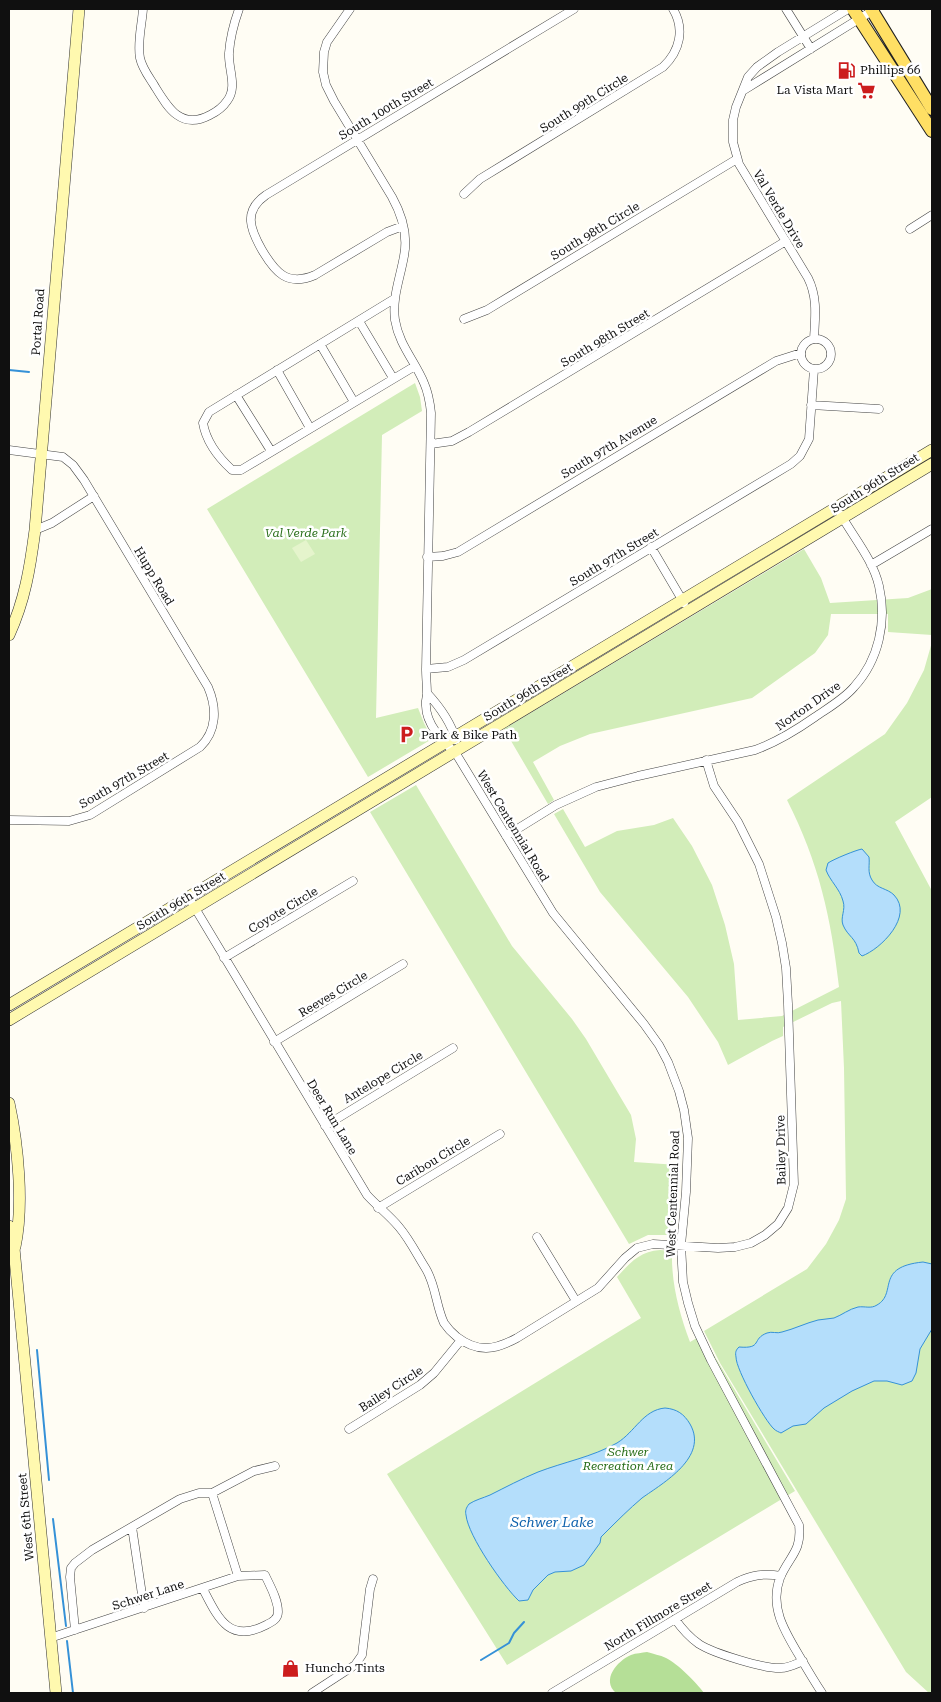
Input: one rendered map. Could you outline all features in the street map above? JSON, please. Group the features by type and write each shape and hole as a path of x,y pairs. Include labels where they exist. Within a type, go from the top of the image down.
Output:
{"main road":[{"name":"Portal Road","path":"9,635 29,577 35,530 79,9"},
{"path":"873,9 932,109"},
{"path":"856,14 932,131"},
{"name":"South 96th Street","path":"9,1005 445,744 681,597 836,508 932,450"},
{"name":"South 96th Street","path":"9,1020 932,464"},
{"name":"West 6th Street","path":"9,1103 18,1168 18,1230 14,1248"},
{"name":"West 6th Street","path":"9,1226 14,1248 56,1693"}],"street":[{"path":"143,9 140,52 142,64 170,109 181,117 195,120 206,117 219,109 230,98 232,87 229,52 231,38 240,9"},
{"name":"West Centennial Road","path":"350,9 327,42 324,52 326,85 395,202 403,226 405,252 394,300 394,312 398,333 404,348 424,383 430,402 431,444 426,670 426,706 429,718 445,744 455,752 553,913 644,1024 659,1046 680,1091 688,1138 686,1192 681,1245 684,1282 695,1326 711,1360 799,1525 800,1534 796,1551 781,1576 776,1592 776,1606 785,1633 822,1693"},
{"name":"South 100th Street","path":"403,226 386,232 315,275 304,279 291,279 279,274 272,266 255,237 250,223 252,212 258,202 266,195 574,9"},
{"name":"South 99th Circle","path":"464,194 480,179 663,67 672,58 679,38 680,26 674,9"},
{"path":"786,9 811,49"},
{"name":"Val Verde Drive","path":"814,339 816,306 814,293 808,278 737,159 732,137 733,120 738,100 748,78 757,67 848,9"},
{"path":"744,90 811,49 856,14 873,9"},
{"name":"South 98th Circle","path":"464,319 487,310 737,159"},
{"path":"910,229 932,215"},
{"name":"South 98th Street","path":"431,444 452,441 469,432 786,241"},
{"path":"394,300 209,412 203,423 204,427 221,459 232,470 241,470 415,366"},
{"path":"359,321 393,378"},
{"path":"814,339 822,341 830,350 827,364 823,367 814,368 804,362 801,353 806,343 814,339"},
{"path":"320,344 354,402"},
{"name":"South 97th Avenue","path":"427,557 443,556 458,552 776,361 783,357 801,353"},
{"path":"814,368 811,406 879,409"},
{"path":"277,370 310,428"},
{"path":"236,395 272,451"},
{"name":"South 97th Street","path":"426,670 448,667 464,660 791,464 800,456 809,439 811,406"},
{"path":"9,450 42,453"},
{"name":"Hupp Road","path":"42,453 63,457 73,465 94,496 208,687 214,705 215,720 209,734"},
{"path":"35,530 52,523 94,496"},
{"name":"Norton Drive","path":"506,836 556,806 590,789 638,776 755,750 773,744 821,713 854,687 874,656 881,632 882,616 879,586 871,565 836,508"},
{"path":"871,565 932,529"},
{"path":"651,547 689,611"},
{"path":"427,693 436,703 456,737 458,746 455,752"},
{"name":"South 97th Street","path":"9,820 70,822 90,814 200,748 207,741 209,734"},
{"name":"Bailey Drive","path":"461,1340 482,1349 506,1344 598,1288 625,1258 638,1248 654,1244 718,1248 735,1247 751,1243 765,1235 778,1224 788,1208 794,1184 788,1004 786,968 782,943 776,916 759,864 738,822 714,786 706,760"},
{"name":"Coyote Circle","path":"224,958 353,881"},
{"name":"Deer Run Lane","path":"189,898 367,1195 399,1227 413,1248 430,1276 444,1323 451,1333 461,1340"},
{"name":"Reeves Circle","path":"274,1042 403,964"},
{"name":"Antelope Circle","path":"325,1126 453,1048"},
{"name":"Caribou Circle","path":"378,1208 500,1134"},
{"path":"537,1237 576,1302"},
{"name":"Bailey Circle","path":"349,1429 420,1385 438,1369 461,1340"},
{"path":"76,1630 70,1577 71,1568 75,1563 92,1550 180,1499 199,1493 212,1493 254,1471 275,1466"},
{"path":"203,1589 238,1576 212,1493"},
{"path":"132,1527 144,1608"},
{"name":"North Fillmore Street","path":"554,1693 737,1582 751,1576 766,1574 781,1576"},
{"name":"Schwer Lane","path":"50,1638 203,1589 222,1621 230,1629 237,1632 246,1633 256,1630 276,1619 278,1613 275,1600 265,1575 238,1576"},
{"path":"312,1693 355,1665 362,1655 370,1588 373,1579"},
{"path":"675,1619 682,1629 694,1640 716,1652 774,1668 784,1668 802,1661"}],"green space":[{"name":"Val Verde Park","path":"415,383 422,411 382,435 376,718 418,708 432,739 368,777 207,509"},
{"path":"306,540 315,554 301,562 292,548"},
{"path":"804,549 821,578 830,603 908,598 932,589 932,635 888,632 888,614 831,614 828,635 815,653 752,698 590,734 560,746 533,762 554,800 548,804 504,729"},
{"path":"932,642 932,797 895,822 932,891 932,1693 929,1693 906,1672 720,1363 704,1331 807,1269 826,1244 839,1220 846,1199 841,1001 832,1003 783,1027 783,1036 728,1065 718,1042 688,997 600,892 554,814 563,809 585,847 617,831 654,825 673,818 692,846 712,885 725,925 734,964 738,1020 782,1016 839,987 832,937 822,891 808,846 787,800 885,734 907,703 924,670"},
{"path":"416,785 512,946 572,1019 631,1115 636,1139 634,1162 678,1165 673,1235 648,1235 629,1244 370,812"},
{"name":"Schwer Recreation Area","path":"660,1250 672,1251 676,1297 690,1342 702,1335 795,1491 507,1665 387,1474 641,1318 617,1277 641,1255"},
{"path":"647,1652 664,1657 676,1664 704,1693 616,1693 612,1688 610,1677 616,1666 631,1655"}],"water":[{"path":"862,849 869,857 870,877 874,883 894,895 899,903 900,912 898,922 893,931 878,946 862,956 854,940 843,925 843,901 826,870 828,863"},
{"path":"923,1262 932,1264 932,1329 920,1349 916,1373 912,1381 902,1385 887,1381 874,1381 852,1391 824,1408 806,1424 793,1426 781,1433 775,1430 758,1406 741,1373 736,1355 738,1348 754,1345 762,1335 767,1333 780,1333 818,1320 834,1318 858,1307 875,1306 883,1300 889,1281 898,1269"},
{"name":"Schwer Lake","path":"665,1408 680,1413 690,1424 694,1436 689,1458 671,1477 642,1498 601,1537 600,1543 584,1565 571,1571 555,1572 548,1575 533,1590 528,1600 519,1601 496,1573 473,1535 466,1514 469,1504 538,1472 607,1448 617,1443 645,1417"}],"waterway":[{"path":"9,370 29,372"},
{"path":"37,1350 49,1480"},
{"path":"53,1519 66,1626"},
{"path":"481,1660 509,1643 514,1633 524,1622"},
{"path":"67,1641 73,1693"}],"place":[{"name":"Phillips 66","path":"846,70"},
{"name":"La Vista Mart","path":"867,90"},
{"name":"Park & Bike Path","path":"407,735"},
{"name":"Huncho Tints","path":"291,1668"}]}
